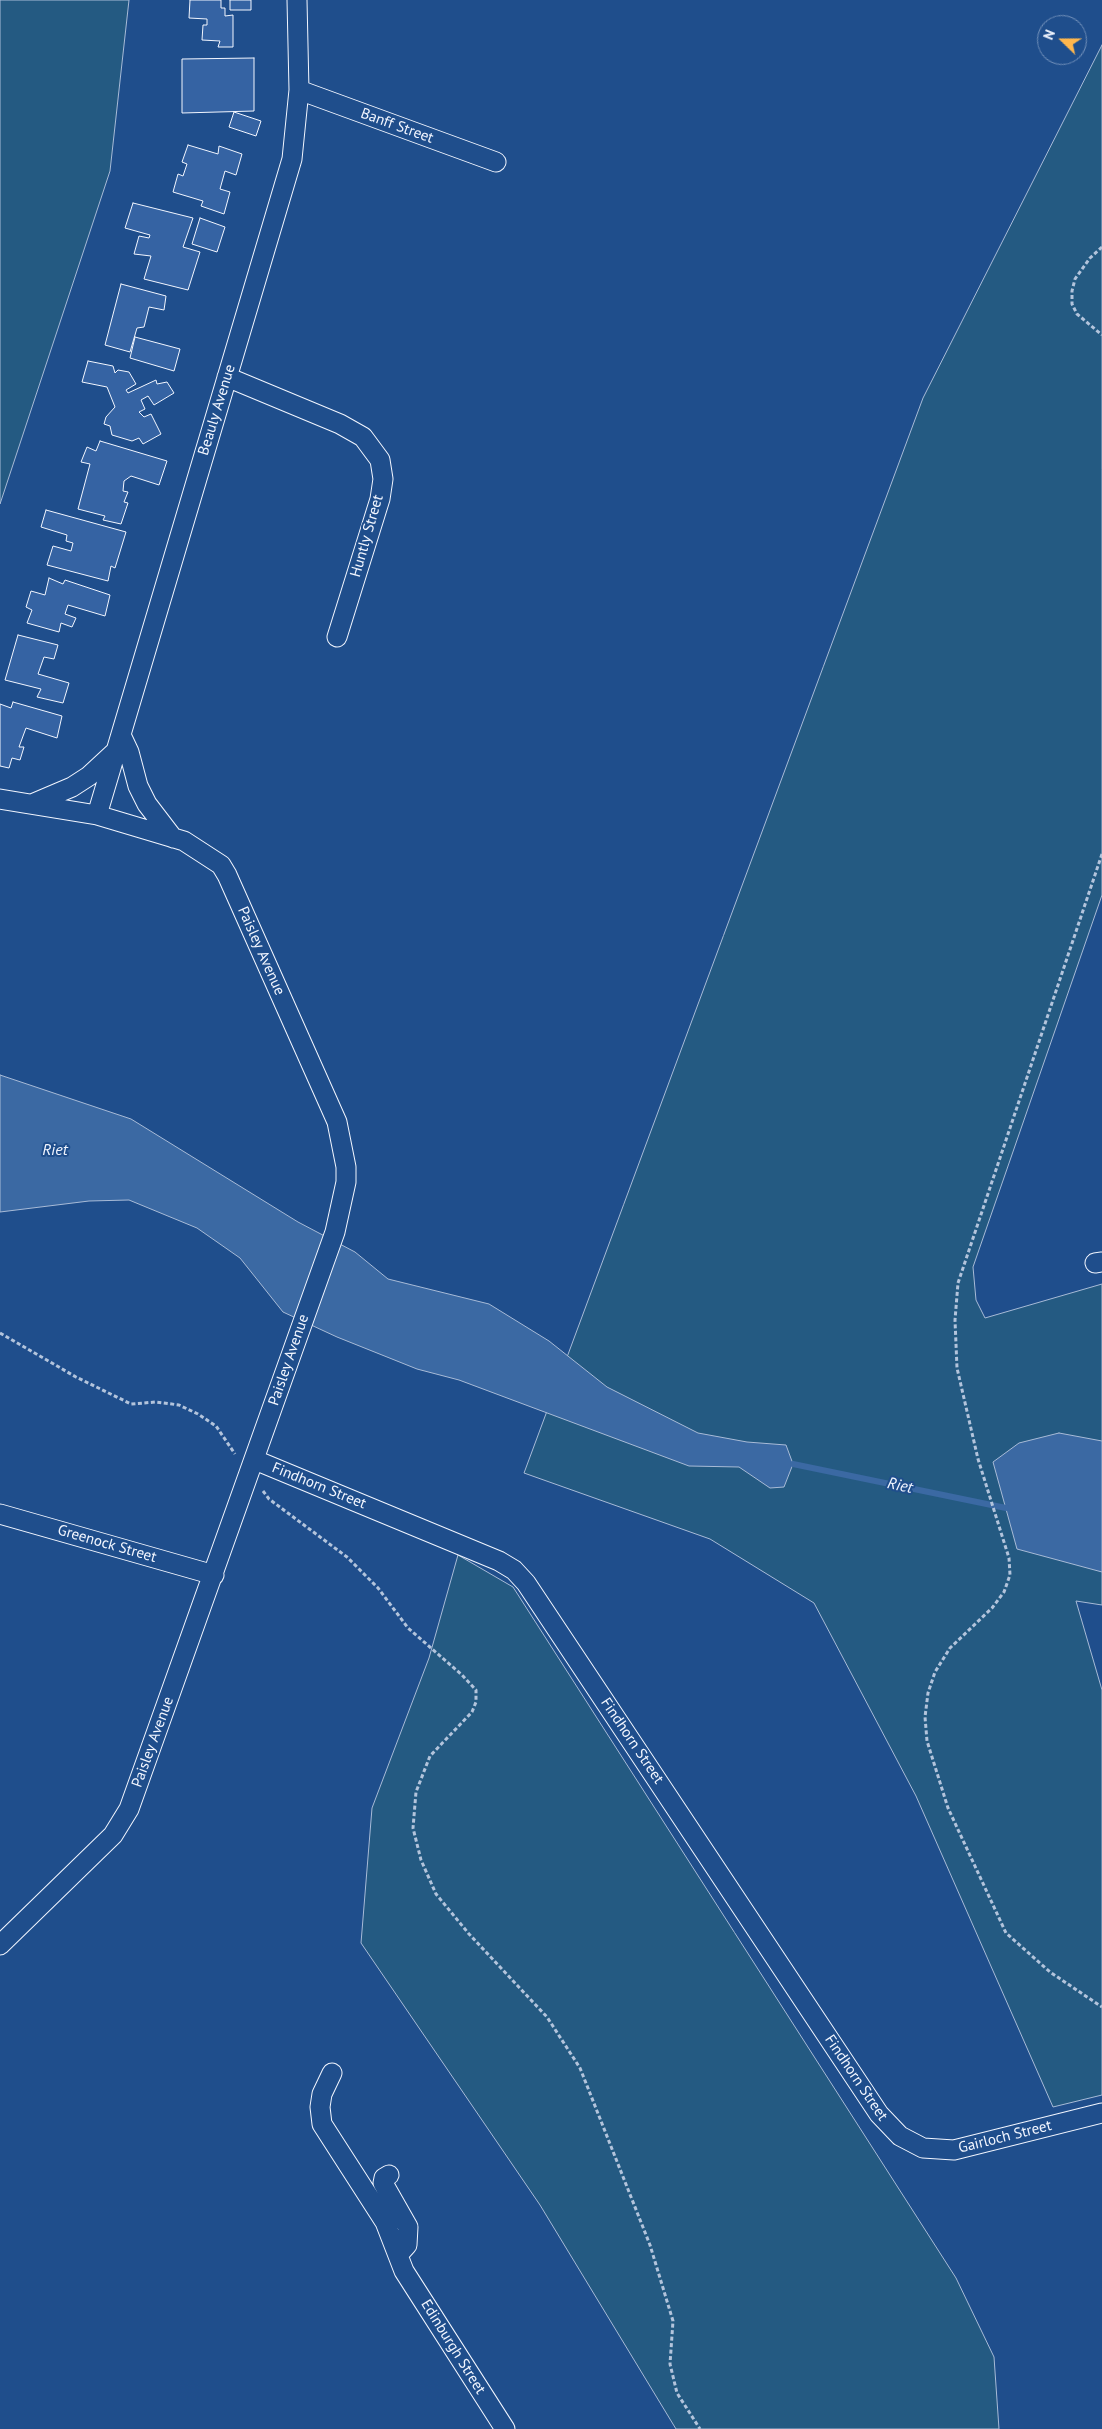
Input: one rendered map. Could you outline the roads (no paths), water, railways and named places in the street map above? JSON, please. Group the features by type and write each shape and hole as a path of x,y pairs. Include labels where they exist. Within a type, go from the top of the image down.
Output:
{"street":[{"name":"Beauly Avenue","path":"97,815 292,159 299,90 297,0"},
{"name":"Banff Street","path":"299,90 496,162"},
{"name":"Huntly Street","path":"227,377 340,424 363,437 380,460 383,479 380,499 337,637"},
{"path":"32,804 72,787 89,776 119,742 129,752 138,786 147,804 173,838"},
{"name":"Paisley Avenue","path":"0,799 97,815 173,838 203,852 221,865 336,1122 346,1175 335,1232 294,1342 214,1575 129,1809 113,1835 0,1945"},
{"name":"Findhorn Street","path":"252,1466 499,1561 514,1570 526,1583 879,2114 889,2126 909,2142"},
{"name":"Greenock Street","path":"0,1514 214,1575"},
{"name":"Edinburgh Street","path":"332,2073 322,2094 320,2107 322,2124 385,2222 399,2260 505,2429"},
{"name":"Gairloch Street","path":"909,2142 933,2150 954,2150 1102,2113"},
{"path":"389,2175 384,2178 383,2183 408,2227 407,2245 399,2260"}],"water":[{"name":"Riet","path":"0,1075 131,1119 298,1222 355,1252 388,1279 489,1304 549,1341 607,1387 698,1433 747,1442 786,1445 793,1464 784,1487 770,1488 739,1467 689,1466 459,1380 417,1369 337,1337 283,1312 240,1258 197,1228 129,1200 89,1201 0,1212"},
{"path":"1059,1433 1102,1441 1102,1572 1017,1549 993,1462 1019,1443"}],"waterway":[{"name":"Riet","path":"793,1464 1006,1508"}]}
